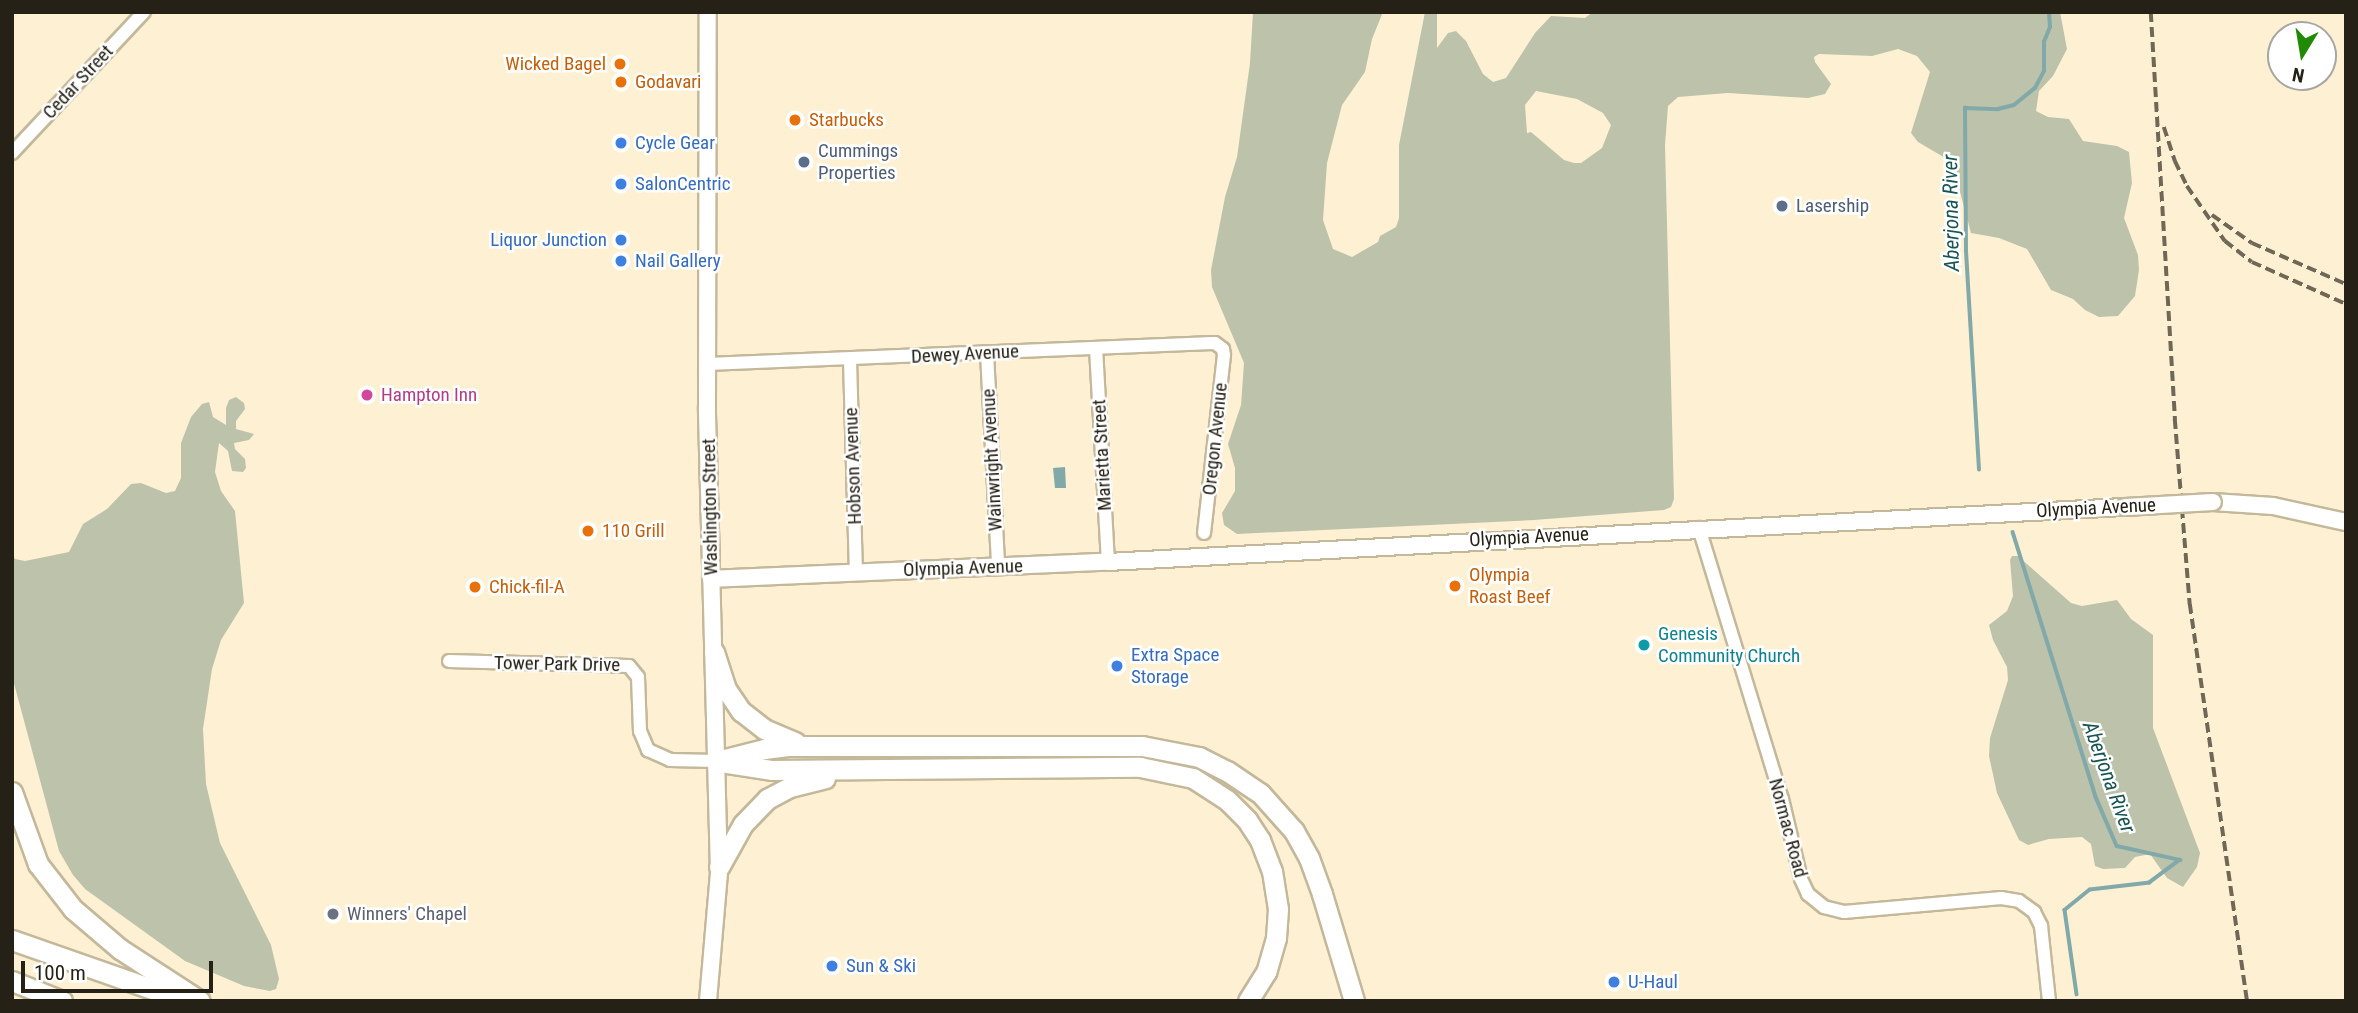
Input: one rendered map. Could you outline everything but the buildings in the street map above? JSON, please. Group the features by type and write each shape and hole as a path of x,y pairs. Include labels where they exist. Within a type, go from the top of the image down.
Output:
{"highway":[{"path":"714,653 726,689 746,716 777,736 813,746"},
{"path":"717,761 774,747 1142,746 1176,751 1218,765 1260,793 1294,831 1309,858 1322,894 1354,1001"},
{"path":"717,761 765,770 1140,767 1167,770 1203,784 1227,800 1247,820 1260,840 1275,883 1278,909 1276,938 1266,972 1248,1001"},
{"path":"719,867 739,829 767,799 801,783 872,769"},
{"path":"12,792 38,864 73,909 120,949 200,1001"},
{"path":"12,940 186,1001"},
{"path":"12,981 62,1001"}],"main road":[{"name":"Washington Street","path":"708,12 707,364 719,867 708,1001"},
{"name":"Olympia Avenue","path":"711,579 1108,562 2213,502 2282,507 2346,522"}],"street":[{"name":"Cedar Street","path":"12,153 144,12"},
{"name":"Dewey Avenue","path":"707,364 850,360 1212,342 1221,347"},
{"name":"Oregon Avenue","path":"1204,533 1224,358 1221,347"},
{"name":"Marietta Street","path":"1096,348 1108,562"},
{"name":"Wainwright Avenue","path":"986,353 998,566"},
{"name":"Hobson Avenue","path":"850,360 856,573"},
{"name":"Normac Road","path":"1699,528 1782,799 1801,879 1808,894 1824,907 1844,912 2001,898 2019,901 2032,909 2042,926 2049,1001"},
{"name":"Tower Park Drive","path":"449,661 575,667 627,665 634,669 638,677 639,731 648,750 663,759 717,761"}],"green space":[{"path":"1253,12 1383,12 1372,39 1365,72 1342,105 1327,163 1323,220 1333,249 1352,257 1378,242 1380,236 1396,227 1399,218 1399,145 1425,12 1437,12 1437,48 1448,33 1456,31 1466,41 1483,74 1493,82 1506,78 1535,33 1551,16 1585,18 1593,12 2060,12 2067,49 2053,76 2039,91 2036,111 2048,117 2069,119 2083,141 2117,146 2129,152 2132,183 2124,218 2138,255 2135,296 2118,316 2099,317 2085,310 2073,299 2051,290 2027,249 1999,238 1971,233 1952,162 1918,142 1911,133 1930,72 1917,56 1898,49 1872,56 1819,54 1814,57 1815,62 1831,84 1825,94 1808,98 1728,93 1678,97 1668,106 1665,145 1674,499 1671,507 1664,510 1534,520 1237,534 1224,525 1222,513 1235,491 1235,468 1228,444 1241,405 1244,363 1212,287 1211,270 1225,197 1237,157 1250,63","holes":["1536,91 1577,99 1603,113 1611,125 1602,148 1581,163 1564,160 1531,132 1527,133 1525,105"]},
{"path":"236,397 244,403 245,409 236,421 236,429 254,434 249,440 234,443 235,449 245,459 246,468 243,472 232,471 228,451 219,443 215,472 221,491 235,511 244,603 221,640 212,669 203,729 206,784 220,843 271,945 279,979 276,989 270,991 244,986 185,961 85,889 73,875 59,851 12,676 12,553 15,559 25,561 69,552 83,524 107,509 131,484 141,483 166,493 175,491 181,478 181,443 191,417 202,404 209,402 213,417 226,425 226,408 229,400"},
{"path":"2012,556 2018,556 2071,603 2082,606 2117,600 2131,619 2153,635 2153,728 2200,853 2197,867 2183,887 2167,878 2150,854 2135,857 2125,868 2103,869 2095,866 2091,844 2082,837 2049,839 2028,845 2019,840 1997,793 1989,756 1990,738 2008,680 2007,667 1993,640 1989,625 2007,611 2013,596"}],"water":[{"path":"1065,467 1066,488 1055,488 1053,468"}],"waterway":[{"name":"Aberjona River","path":"1979,470 1966,250 1965,108 1998,109 2014,105 2035,88 2044,71 2044,42 2050,27 2049,12"},
{"name":"Aberjona River","path":"2013,532 2096,797 2117,846 2180,860 2150,883 2090,890 2065,910 2077,994"}],"railway":[{"path":"2151,12 2175,419 2190,604 2247,1001"},
{"path":"2164,127 2175,161 2187,186 2225,241 2252,262 2346,304"},
{"path":"2212,215 2252,243 2346,284"}],"place":[{"name":"Wicked Bagel","path":"620,64"},
{"name":"Godavari","path":"621,82"},
{"name":"Starbucks","path":"795,120"},
{"name":"Cycle Gear","path":"621,143"},
{"name":"Cummings Properties","path":"804,162"},
{"name":"SalonCentric","path":"621,184"},
{"name":"Lasership","path":"1782,206"},
{"name":"Liquor Junction","path":"621,240"},
{"name":"Nail Gallery","path":"621,261"},
{"name":"Hampton Inn","path":"367,395"},
{"name":"110 Grill","path":"588,531"},
{"name":"Olympia Roast Beef","path":"1455,586"},
{"name":"Chick-fil-A","path":"475,587"},
{"name":"Genesis Community Church","path":"1644,645"},
{"name":"Extra Space Storage","path":"1117,666"},
{"name":"Winners' Chapel","path":"333,914"},
{"name":"Sun & Ski","path":"832,966"},
{"name":"U-Haul","path":"1614,982"}]}
